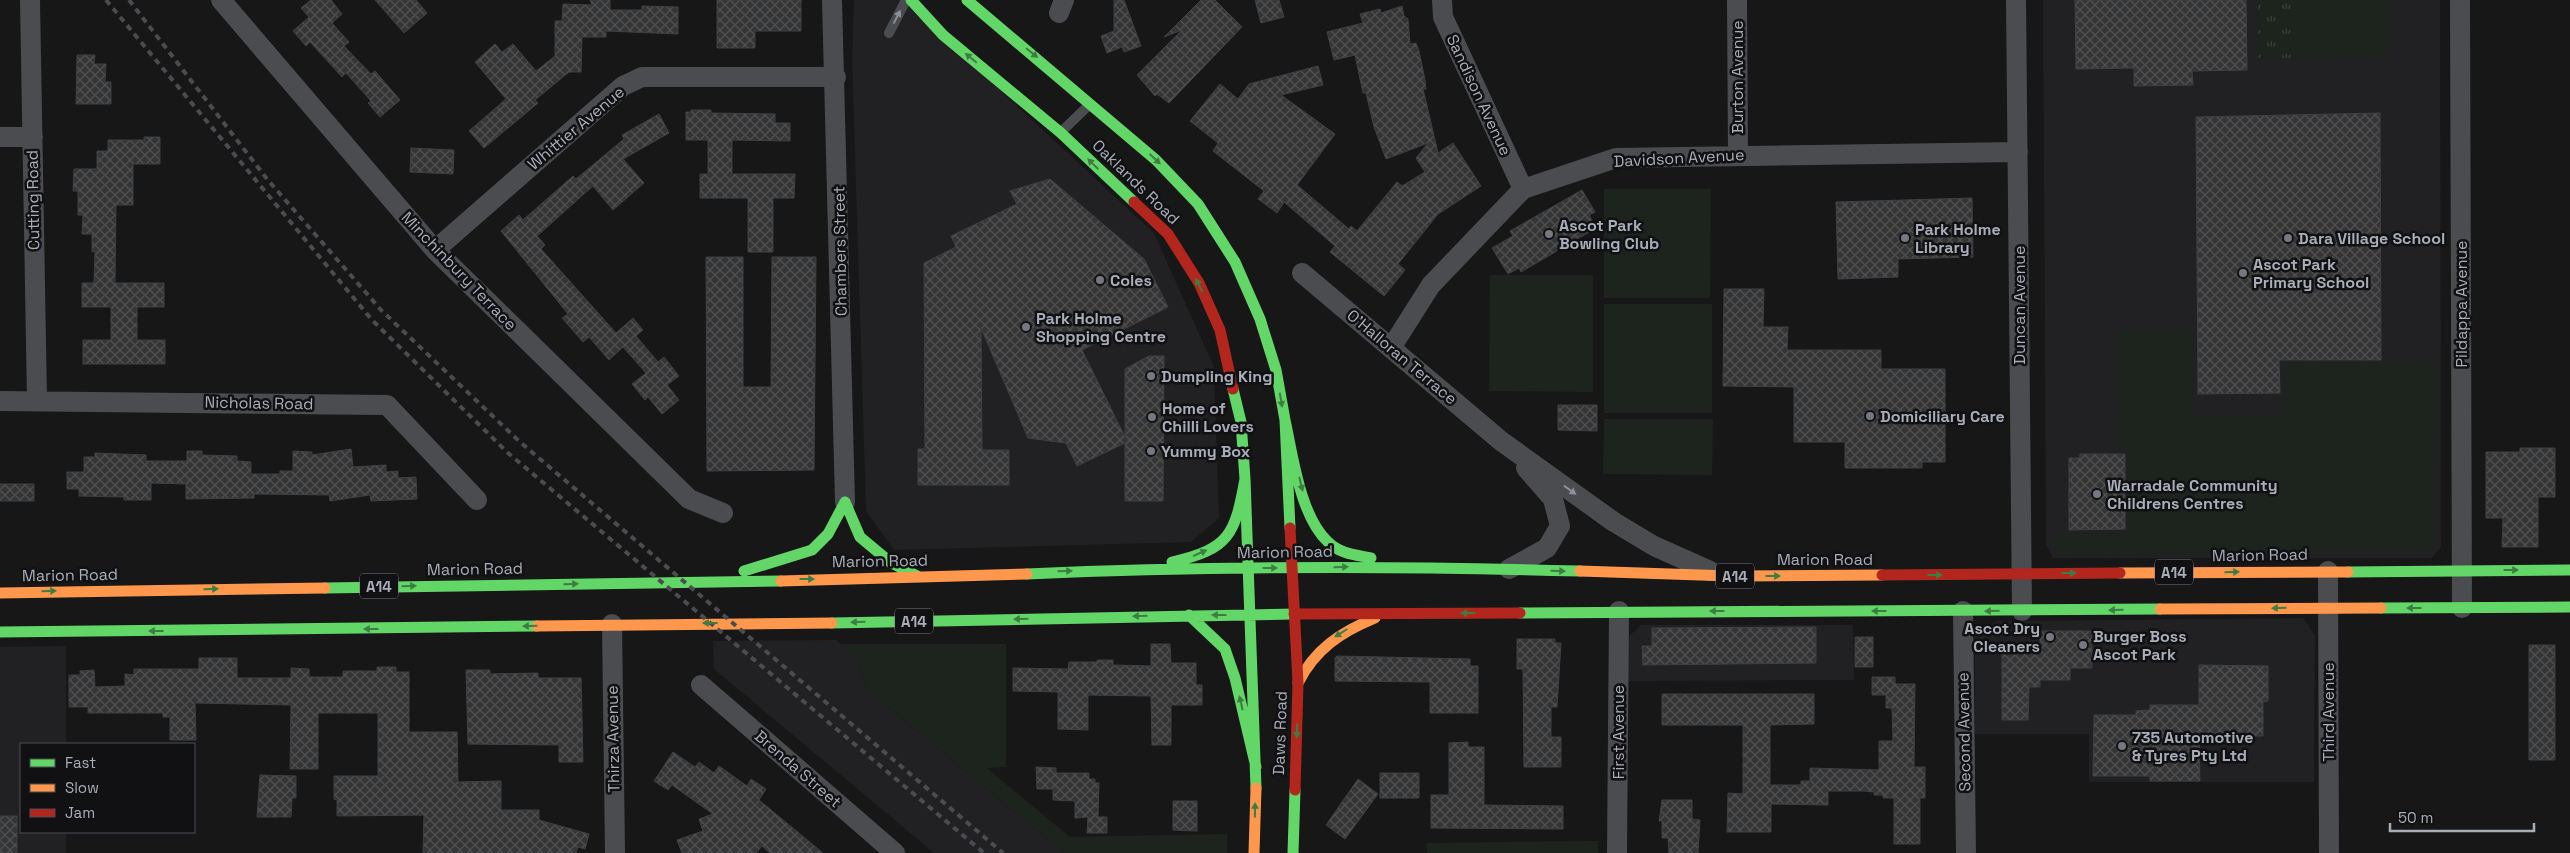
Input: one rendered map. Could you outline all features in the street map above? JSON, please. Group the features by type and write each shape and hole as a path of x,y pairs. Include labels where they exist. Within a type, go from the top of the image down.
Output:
{"main road":[{"name":"Oaklands Road","path":"912,0 943,35 1061,133 1168,234 1199,283 1220,330 1241,422 1248,568"},
{"name":"Oaklands Road","path":"967,0 1091,103 1156,160 1198,204 1235,262 1260,319 1276,370 1285,420 1292,568"},
{"path":"1285,420 1308,509 1324,539 1340,551 1406,566"},
{"path":"1136,569 1188,558 1226,538 1237,521 1245,479"},
{"path":"845,502 860,537 890,562 921,578"},
{"path":"707,582 812,550 828,534 845,502"},
{"name":"Marion Road","path":"0,593 921,578 1136,569 1406,566 1720,576 2570,570"},
{"name":"Daws Road","path":"1248,568 1256,767 1254,853"},
{"name":"Daws Road","path":"1292,568 1298,683 1293,853"},
{"name":"A14","path":"0,632 857,622 1189,615 1250,616 1619,611 1963,612 2327,607 2570,607"},
{"path":"1298,683 1314,654 1327,643 1344,630 1386,614"},
{"path":"1189,615 1225,649 1235,678 1256,767"}],"street":[{"name":"Cutting Road","path":"30,0 37,400"},
{"name":"Chambers Street","path":"832,0 836,77 845,502"},
{"name":"Sandison Avenue","path":"1442,0 1443,17 1523,189"},
{"name":"Burton Avenue","path":"1737,0 1738,154"},
{"name":"Duncan Avenue","path":"2016,0 2020,574 2022,611"},
{"name":"Pildappa Avenue","path":"2460,0 2462,608"},
{"name":"Minchinbury Terrace","path":"229,3 435,250 688,499 722,513"},
{"name":"Whittier Avenue","path":"435,250 623,86 642,77 836,77"},
{"path":"0,137 32,137"},
{"name":"Davidson Avenue","path":"1391,348 1431,285 1523,189 1616,158 1738,154 2018,152"},
{"name":"O'Halloran Terrace","path":"1302,273 1501,441 1614,522 1654,546 1720,576"},
{"name":"Nicholas Road","path":"0,401 387,404 477,500"},
{"name":"O'Halloran Terrace","path":"1501,441 1554,499 1560,526 1547,548 1509,569"},
{"name":"Third Avenue","path":"2328,571 2329,853"},
{"name":"First Avenue","path":"1617,853 1619,611"},
{"name":"Second Avenue","path":"1963,612 1966,853"},
{"name":"Thirza Avenue","path":"612,624 615,853"},
{"name":"Brenda Street","path":"701,685 894,853"}],"lane":[{"path":"889,33 906,0"},
{"path":"1061,133 1091,103"}],"shaded area":[{"path":"854,0 903,0 1154,233 1214,367 1219,518 1191,542 894,550 866,511 852,58"},
{"name":"Ascot Park Primary School","path":"2043,0 2440,0 2441,546 2432,558 2053,558 2046,545"},
{"path":"2303,618 2315,635 2314,782 2089,782 2089,734 1975,734 1975,635 1996,621"},
{"path":"1641,625 1853,625 1854,680 1626,681 1627,638"},
{"path":"836,640 856,659 867,689 1064,853 934,853 714,669 713,641"},
{"path":"66,646 66,743 20,743 20,833 66,833 66,853 0,853 0,647"}],"green space":[{"path":"2258,0 2296,0 2296,58 2258,58"},
{"path":"2296,0 2388,0 2388,57 2296,58"},
{"path":"1604,189 1711,189 1710,298 1604,298"},
{"path":"1490,275 1593,275 1593,392 1489,391"},
{"path":"1604,304 1712,304 1712,413 1604,413"},
{"path":"2120,330 2193,331 2192,416 2284,417 2285,363 2437,364 2434,549 2055,555 2056,534 2129,533 2129,449 2118,449"},
{"path":"1604,419 1713,419 1712,475 1603,474"},
{"path":"840,644 1006,644 1006,767 987,768 1070,837 1227,834 1227,853 1064,853 867,689 856,659"},
{"path":"1598,841 1598,853 1427,853 1426,843"}],"building":[{"path":"311,0 331,0 342,14 332,23 349,42 344,46 371,74 375,71 400,100 380,117 368,103 371,101 346,73 342,77 310,42 306,46 293,31 309,17 301,8"},
{"path":"375,0 416,0 427,13 404,33"},
{"path":"590,0 610,0 610,10 642,10 642,6 678,7 678,34 606,31 606,37 582,37 581,72 569,72 535,100 538,103 484,148 469,131 506,99 475,62 495,44 502,52 513,44 536,71 555,56 555,21 562,21 563,4 592,5"},
{"path":"717,0 801,0 801,31 755,31 755,48 717,48"},
{"path":"1114,0 1124,0 1141,46 1124,52 1122,47 1107,53 1101,36 1114,31"},
{"path":"1201,0 1215,0 1242,27 1169,103 1157,94 1155,96 1137,75 1182,30 1164,37"},
{"path":"1255,0 1279,0 1284,17 1261,23"},
{"path":"2075,0 2246,0 2247,70 2192,71 2193,85 2134,86 2134,68 2076,69"},
{"path":"1402,6 1404,16 1408,19 1410,44 1416,43 1419,51 1426,89 1423,89 1438,153 1453,143 1481,186 1438,214 1398,264 1405,270 1384,296 1330,252 1335,246 1284,202 1277,213 1258,199 1264,191 1213,151 1218,143 1190,121 1220,84 1238,99 1249,84 1318,66 1323,85 1281,95 1335,134 1297,185 1349,229 1351,226 1357,231 1397,182 1402,186 1425,172 1416,158 1428,143 1386,159 1374,127 1366,93 1363,93 1355,55 1334,60 1327,32 1363,23 1360,14 1380,9 1381,13"},
{"path":"77,55 95,55 94,64 106,64 105,82 111,82 111,104 76,104"},
{"path":"691,110 711,110 711,113 775,114 775,123 790,123 790,141 732,140 732,174 795,174 794,198 773,198 773,252 748,252 748,198 700,198 700,174 708,174 708,140 686,140 686,112 691,112"},
{"name":"Dara Village School","path":"2380,113 2381,360 2279,360 2280,393 2198,394 2196,117"},
{"path":"659,114 669,133 623,159 644,183 613,210 593,186 537,236 545,245 541,249 616,333 633,318 643,330 636,336 658,362 664,357 679,376 667,385 679,400 662,414 648,397 645,400 632,384 646,373 623,347 609,360 589,337 583,342 562,318 568,314 501,231 519,215 523,220 573,176 576,179 624,139 622,135"},
{"path":"144,137 160,137 160,164 133,164 133,205 116,205 115,283 164,283 164,307 137,307 137,340 165,340 165,364 83,364 83,340 111,340 111,307 82,307 82,283 94,283 95,251 92,252 92,234 82,234 83,215 78,215 78,191 73,191 74,169 97,169 97,151 108,151 108,140 144,140"},
{"path":"411,148 454,150 453,174 410,172"},
{"name":"Park Holme Shopping Centre","path":"1050,179 1144,259 1168,307 1082,350 1125,437 1125,369 1149,356 1164,356 1163,501 1125,501 1125,443 1077,466 1066,443 1028,438 981,328 982,450 1009,450 1009,485 918,485 918,449 925,449 924,263 956,247 951,236 1017,204 1010,191"},
{"name":"Ascot Park Bowling Club","path":"1582,190 1595,212 1589,215 1596,228 1521,272 1519,268 1508,274 1492,248 1513,236 1510,231"},
{"name":"Park Holme Library","path":"1972,198 1973,257 1898,259 1898,277 1838,279 1836,202"},
{"path":"706,257 743,257 743,387 771,387 772,257 816,257 814,470 707,471"},
{"name":"Domiciliary Care","path":"1724,289 1764,289 1763,327 1788,327 1787,350 1881,350 1881,369 1945,369 1945,462 1922,462 1922,468 1845,468 1845,442 1794,442 1794,387 1723,386"},
{"path":"1558,405 1597,405 1597,431 1558,430"},
{"path":"2520,448 2555,448 2555,497 2538,497 2538,547 2502,547 2503,518 2486,518 2486,452 2520,452"},
{"path":"351,449 353,467 386,465 386,472 398,471 398,478 416,477 417,499 371,501 370,495 330,501 329,495 254,494 254,498 186,499 186,484 151,483 151,500 124,500 124,497 79,496 79,489 67,489 67,472 84,472 84,457 95,457 95,453 146,455 146,461 187,461 187,451 202,451 202,455 237,456 237,461 251,462 251,474 280,474 280,471 293,471 293,451 312,452 312,455"},
{"name":"Warradale Community Childrens Centres","path":"2080,454 2125,454 2125,529 2069,530 2069,458 2080,458"},
{"path":"0,484 34,484 34,501 0,501"},
{"path":"1816,627 1816,663 1643,665 1642,646 1652,646 1652,628"},
{"path":"2040,631 2092,631 2092,668 2070,668 2070,680 2040,680 2040,687 2029,687 2028,720 2002,720 2002,652 2040,652"},
{"path":"1855,637 1873,637 1873,667 1855,667"},
{"path":"1517,639 1555,639 1555,643 1561,643 1557,707 1551,707 1551,737 1561,737 1561,767 1524,767 1523,669 1517,669"},
{"path":"1151,644 1170,644 1171,663 1196,663 1196,685 1202,685 1202,705 1171,705 1171,745 1152,745 1151,696 1088,695 1088,730 1058,729 1058,692 1013,691 1013,668 1068,669 1069,662 1097,662 1097,660 1113,660 1113,665 1151,666"},
{"path":"2529,645 2555,645 2555,760 2529,760"},
{"path":"1337,656 1470,659 1470,666 1478,666 1478,713 1430,713 1430,682 1335,681 1335,658"},
{"path":"199,658 237,658 237,678 291,678 291,668 309,669 309,677 343,677 343,671 377,671 377,667 396,667 396,672 409,672 409,732 457,732 458,782 501,781 501,810 539,810 539,820 589,834 585,849 578,847 576,853 423,853 424,815 337,816 337,800 334,799 334,776 378,776 378,713 318,713 318,769 290,769 291,705 195,703 196,740 170,740 170,717 163,717 163,713 88,713 88,707 69,707 69,675 80,675 80,671 94,670 95,687 125,686 125,674 134,675 134,669 199,669"},
{"path":"2199,665 2268,666 2268,701 2263,702 2263,736 2199,736 2200,781 2150,781 2150,776 2093,776 2094,715 2136,715 2136,711 2150,710 2150,705 2199,705"},
{"path":"466,670 490,670 490,674 538,673 538,678 581,678 583,762 559,762 559,745 468,744"},
{"path":"1872,677 1895,677 1895,684 1915,684 1914,767 1925,767 1925,798 1920,798 1920,844 1894,844 1894,798 1883,798 1883,795 1874,795 1874,792 1864,791 1828,791 1828,805 1771,804 1771,832 1727,832 1728,793 1743,794 1743,725 1662,725 1662,694 1814,694 1814,724 1770,725 1770,785 1801,785 1801,781 1810,781 1810,768 1879,770 1879,741 1893,741 1892,708 1886,708 1886,695 1872,695"},
{"path":"1468,742 1468,747 1484,747 1484,805 1563,806 1563,829 1431,828 1431,795 1449,795 1449,743"},
{"path":"673,752 695,767 699,762 714,773 719,766 747,786 751,779 766,789 759,800 823,853 770,853 762,846 756,853 682,853 677,840 703,831 699,819 713,814 672,785 668,790 654,781"},
{"path":"1036,767 1056,768 1056,773 1089,773 1089,779 1095,779 1095,783 1099,783 1098,817 1107,817 1107,833 1087,833 1088,817 1075,818 1075,801 1053,800 1053,789 1037,789"},
{"path":"1380,773 1419,773 1419,798 1380,798"},
{"path":"260,775 296,776 296,798 292,798 291,817 257,817"},
{"path":"1358,779 1378,794 1345,839 1326,825"},
{"path":"1662,800 1692,800 1692,819 1700,820 1698,853 1669,853 1668,838 1662,838 1662,821 1659,821"},
{"path":"1173,801 1197,801 1197,831 1173,830"},
{"path":"0,816 17,816 17,853 0,853"}],"railway":[{"path":"106,0 372,320 508,453 984,853"},
{"path":"129,0 267,179 381,310 520,442 1003,853"}],"traffic: fast":[{"path":"911,0 943,35 1061,133 1134,202"},
{"path":"967,0 1156,160 1198,204 1235,262 1260,319 1276,370 1285,420 1290,528"},
{"path":"1233,389 1241,422 1245,479 1256,788"},
{"path":"1285,420 1299,485 1318,531 1338,549 1371,558"},
{"path":"1172,562 1206,551 1218,545 1226,536 1233,526 1238,513 1245,479"},
{"path":"845,502 860,537 890,562 917,576"},
{"path":"744,571 812,550 828,534 845,502"},
{"path":"1027,574 1165,569 1303,568 1580,571"},
{"path":"2348,572 2570,570"},
{"path":"325,588 781,581"},
{"path":"2381,608 2570,607"},
{"path":"1520,613 2160,609"},
{"path":"832,623 1294,614"},
{"path":"1189,615 1225,649 1235,678 1256,767"},
{"path":"0,632 537,626"},
{"path":"1293,853 1295,790"}],"traffic: slow":[{"path":"1580,571 1730,576 1882,575"},
{"path":"2120,573 2348,572"},
{"path":"781,581 1027,574"},
{"path":"0,593 325,588"},
{"path":"2160,609 2381,608"},
{"path":"1298,683 1312,660 1330,643 1351,629 1375,618"},
{"path":"537,626 832,623"},
{"path":"1254,853 1256,788"}],"traffic: jam":[{"path":"1134,202 1168,234 1199,283 1220,330 1233,389"},
{"path":"1290,528 1298,683 1295,790"},
{"path":"1882,575 2120,573"},
{"path":"1294,614 1520,613"}],"place":[{"name":"Ascot Park Bowling Club","path":"1549,234"},
{"name":"Park Holme Library","path":"1905,238"},
{"name":"Dara Village School","path":"2288,238"},
{"name":"Ascot Park Primary School","path":"2243,273"},
{"name":"Coles","path":"1100,280"},
{"name":"Park Holme Shopping Centre","path":"1026,327"},
{"name":"Dumpling King","path":"1151,376"},
{"name":"Domiciliary Care","path":"1870,416"},
{"name":"Home of Chilli Lovers","path":"1152,417"},
{"name":"Yummy Box","path":"1151,451"},
{"name":"Warradale Community Childrens Centres","path":"2097,494"},
{"name":"Ascot Dry Cleaners","path":"2050,637"},
{"name":"Burger Boss Ascot Park","path":"2083,645"},
{"name":"735 Automotive & Tyres Pty Ltd","path":"2122,746"}]}
